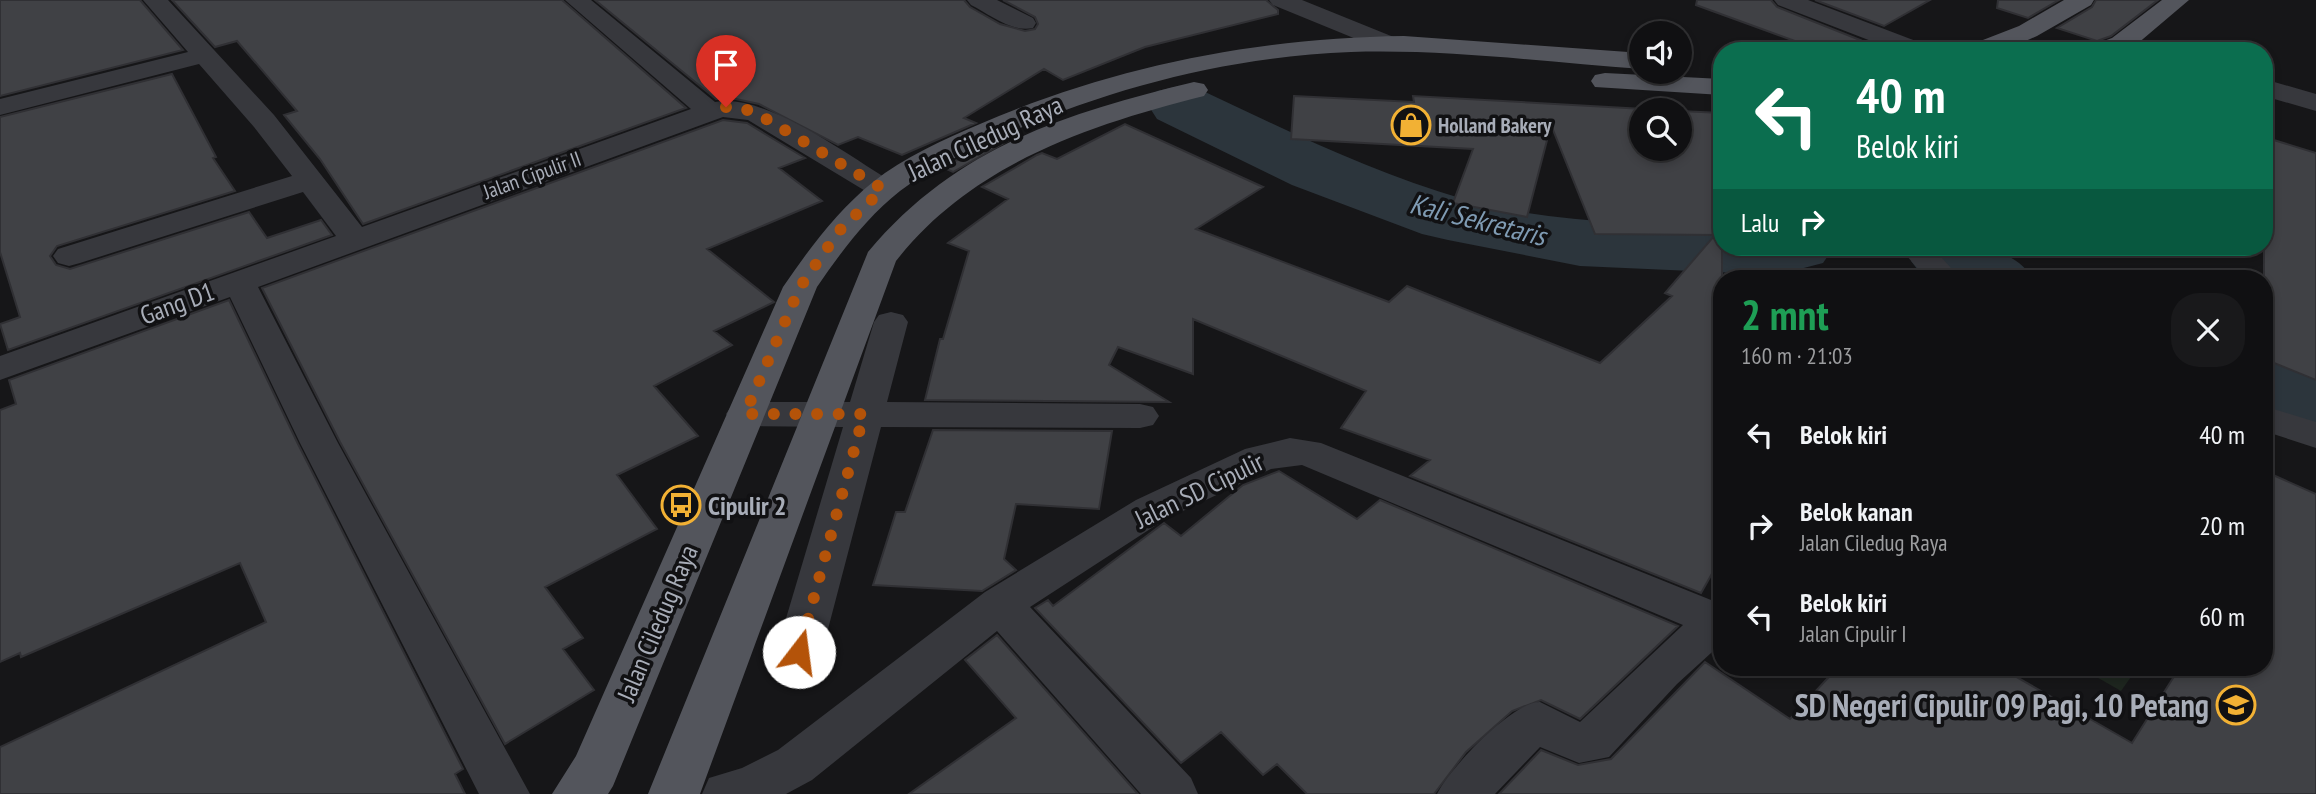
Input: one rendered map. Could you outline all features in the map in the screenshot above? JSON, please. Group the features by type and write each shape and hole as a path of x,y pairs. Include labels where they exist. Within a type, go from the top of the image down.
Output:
{"main road":[{"path":"2000,42 2082,0"},
{"path":"2130,42 2177,0"},
{"name":"Jalan Ciledug Raya","path":"578,794 595,770 800,287 840,230 883,189 933,157 1059,102 1131,79 1265,54 1392,45 1629,60"},
{"path":"1692,65 1713,66"},
{"name":"Jalan Ciledug Raya","path":"674,794 880,259 911,222 981,168 1033,142 1125,108 1226,83 1297,72 1361,67 1713,87"}],"street":[{"path":"155,0 264,121 355,239"},
{"path":"577,0 710,111"},
{"path":"979,0 1024,23"},
{"path":"1281,0 1392,45"},
{"path":"1786,0 1896,42"},
{"path":"0,107 205,55"},
{"path":"2273,90 2316,103"},
{"name":"Jalan Cipulir II","path":"355,239 726,107 742,108 758,114 883,189"},
{"path":"69,256 310,180"},
{"name":"Gang D1","path":"0,369 355,239"},
{"path":"1923,256 1937,270"},
{"path":"238,280 319,443 505,794"},
{"path":"799,652 891,322"},
{"path":"745,414 1139,416"},
{"path":"2273,421 2316,435"},
{"name":"Jalan SD Cipulir","path":"727,794 752,787 795,765 1000,604 1150,510 1259,459 1290,451 1307,452 1713,617"},
{"path":"1000,604 1173,794"},
{"path":"1462,794 1534,722 1540,722 1576,743 1592,742 1713,625"}],"shaded area":[{"path":"2095,676 2132,676 2121,691"}],"building":[{"path":"0,0 140,0 183,50 0,96"},
{"path":"172,0 562,0 686,108 363,224 320,159 284,115 297,111 237,41 215,47"},
{"path":"595,0 964,0 970,7 1000,24 1025,31 1035,29 1038,24 1035,17 1003,0 1266,0 1278,10 1278,14 1145,47 1063,80 1044,69 964,118 976,123 902,155 858,137 838,145 759,104 736,99 716,99"},
{"path":"1697,0 1771,0 1777,7 1860,40 1797,42 1696,5"},
{"path":"1815,0 1930,0 1884,26"},
{"path":"1998,0 2059,0 2028,18 1997,8"},
{"path":"2096,0 2158,0 2111,36 2097,41 2057,28 2092,7"},
{"path":"172,74 216,157 213,158 235,191 57,246 50,256 56,265 70,269 249,212 267,238 321,220 332,235 8,350 0,324 20,317 0,252 0,117"},
{"path":"1294,96 1414,102 1413,96 1629,108 1629,161 1692,161 1692,112 1713,113 1713,235 1595,234 1551,125 1527,217 1453,203 1473,149 1291,139"},
{"path":"723,120 747,123 805,158 779,168 822,201 707,249 774,302 714,331 732,345 654,386 698,436 617,475 657,529 545,587 583,638 563,649 594,690 505,744 340,442 262,288"},
{"path":"1125,124 1263,187 1196,229 1389,302 1407,286 1600,363 1672,296 1665,293 1713,237 1713,256 1722,256 1722,270 1713,270 1713,572 1701,593 1410,476 1430,460 1341,428 1366,391 1193,319 1193,374 1118,347 1109,365 1169,402 925,400 940,339 943,339 969,251 948,243 1008,199 982,187 1037,155 1042,153 1057,159"},
{"path":"1007,137 1011,139 953,172 942,167"},
{"path":"2273,140 2316,153 2316,380 2273,363 2273,270 2264,270 2264,256 2273,256"},
{"path":"229,300 298,444 463,769 455,774 465,794 0,794 0,747 266,622 240,563 21,657 20,653 0,662 0,410 16,404 9,380"},
{"path":"933,430 1112,431 1099,509 1016,504 1004,559 1016,570 982,591 873,585 896,512 905,512"},
{"path":"1279,471 1357,519 1380,500 1678,626 1580,719 1541,700 1512,711 1466,752 1434,794 1307,794 1277,764 1263,775 1221,732 1181,763 1035,608 1048,600 1053,606 1164,523 1181,536 1243,485"},
{"path":"2273,475 2316,494 2316,794 1499,794 1541,750 1578,765 1611,759 1705,662 1713,667 1713,676 1726,676 1790,719 1830,676 2015,676 2132,743 2174,676 2273,676"},
{"path":"997,635 1138,794 909,794 1016,718 965,660"}],"waterway":[{"name":"Kali Sekretaris","path":"1180,105 1317,170 1448,218 1580,243 1713,249"},
{"name":"Kali Sekretaris","path":"1949,261 1973,270"},
{"name":"Kali Sekretaris","path":"2273,387 2316,404"}],"place":[{"name":"Holland Bakery","path":"1411,125"},
{"name":"Cipulir 2","path":"681,505"},
{"name":"SD Negeri Cipulir 09 Pagi, 10 Petang","path":"2236,705"}],"route":[{"path":"726,107 742,108 758,114 883,189 840,230 800,287 745,414 864,414 799,652"}]}
